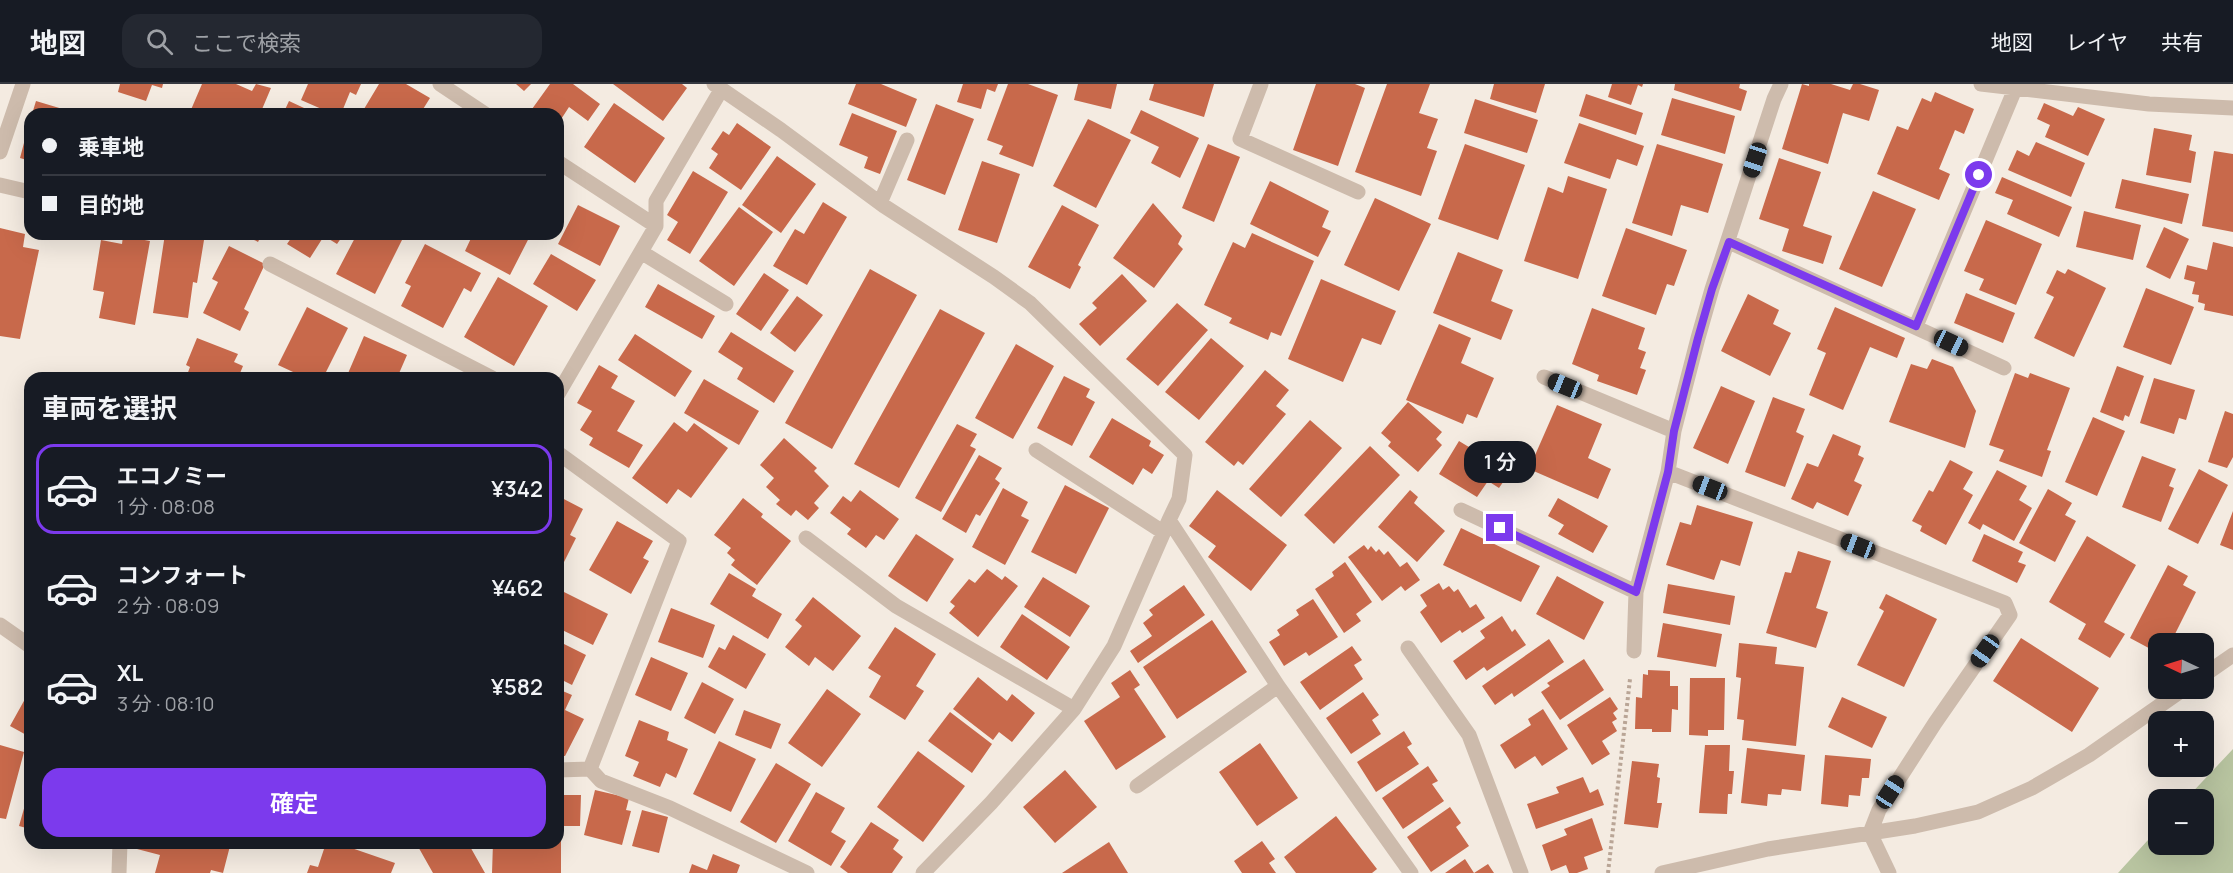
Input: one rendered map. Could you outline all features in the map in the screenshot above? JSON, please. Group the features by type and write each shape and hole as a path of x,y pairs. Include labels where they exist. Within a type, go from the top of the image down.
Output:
{"street":[{"path":"0,152 23,84"},
{"path":"440,84 477,108"},
{"path":"1261,84 1240,139 1358,192"},
{"path":"1634,651 1636,592 1668,472 1674,431 1712,289 1774,99 1781,84"},
{"path":"1981,84 2015,89 2037,88 2149,104 2233,108"},
{"path":"564,384 656,226 656,201 717,87 880,203 994,277 1029,303 1185,455 1179,499 1114,646 1074,709 991,803 923,873"},
{"path":"1916,326 2015,89"},
{"path":"880,203 907,140"},
{"path":"564,166 656,226"},
{"path":"0,185 24,191"},
{"path":"1729,242 2004,368"},
{"path":"641,252 726,304"},
{"path":"270,264 480,372"},
{"path":"1544,377 1674,431"},
{"path":"1036,450 1166,526 1411,873"},
{"path":"564,457 679,541 590,769"},
{"path":"1668,472 2005,603 2010,615 1935,723 1879,810 1870,833 1889,873"},
{"path":"1461,510 1636,592"},
{"path":"806,538 896,606 1074,709"},
{"path":"0,625 24,642"},
{"path":"1408,648 1469,735 1521,873"},
{"path":"2214,668 2233,655"},
{"path":"1137,786 1278,686"},
{"path":"1662,873 1768,849 1915,826 1978,812 2032,788 2089,755 2169,699"},
{"path":"564,770 590,769 601,781 670,808 807,873"},
{"path":"119,873 120,849"}],"path":[{"path":"1608,873 1634,651"}],"green space":[{"path":"2233,749 2233,873 2118,873 2148,840 2148,855 2214,855 2214,789 2195,789 2207,777 2214,777 2214,769"}],"building":[{"path":"120,84 163,84 162,88 152,85 146,101 118,92"},
{"path":"202,84 236,84 252,91 256,84 271,88 263,108 192,108"},
{"path":"308,84 361,84 356,95 350,92 343,108 319,108 301,100"},
{"path":"379,84 406,84 430,98 424,108 365,108"},
{"path":"516,84 531,84 524,91"},
{"path":"550,84 573,84 600,104 588,121 569,107 564,115 564,108 533,108"},
{"path":"613,84 682,84 687,88 663,121"},
{"path":"856,84 881,84 917,99 906,127 848,104"},
{"path":"963,84 998,84 995,92 987,89 981,109 957,102"},
{"path":"1008,84 1028,84 1058,95 1033,167 999,154 1003,146 987,140"},
{"path":"1078,84 1117,84 1111,109 1074,100"},
{"path":"1154,84 1214,84 1204,117 1149,100"},
{"path":"1316,84 1355,84 1365,88 1338,166 1293,150"},
{"path":"1387,84 1430,84 1419,113 1438,119 1427,148 1437,151 1421,196 1355,172"},
{"path":"1494,84 1545,84 1536,113 1490,99"},
{"path":"1612,84 1643,84 1642,87 1638,85 1631,105 1608,97"},
{"path":"1675,84 1740,84 1739,88 1747,91 1741,111 1674,90"},
{"path":"1802,84 1809,86 1809,84 1831,84 1850,90 1853,84 1860,84 1879,90 1869,121 1843,113 1828,164 1782,149"},
{"path":"1935,92 1974,109 1964,134 1955,130 1939,169 1950,174 1939,200 1877,174 1897,126 1908,130 1922,98 1931,102"},
{"path":"1586,94 1643,113 1636,135 1579,116"},
{"path":"1672,98 1735,116 1725,154 1661,135"},
{"path":"1475,99 1538,120 1527,153 1464,133"},
{"path":"36,101 59,108 34,108"},
{"path":"289,101 304,108 286,108"},
{"path":"614,103 665,138 635,183 584,147"},
{"path":"2044,103 2073,116 2078,107 2105,119 2088,156 2045,137 2050,125 2037,119"},
{"path":"936,104 974,119 945,195 907,180"},
{"path":"1141,110 1199,138 1180,178 1151,163 1159,147 1130,133"},
{"path":"852,113 897,131 880,174 864,168 868,157 839,145"},
{"path":"1088,119 1131,140 1096,208 1053,186"},
{"path":"737,123 771,147 741,190 709,168 718,154 711,149 723,131 729,135"},
{"path":"1579,123 1644,146 1637,166 1617,159 1610,179 1564,163"},
{"path":"2154,128 2192,135 2189,150 2196,152 2191,183 2146,175"},
{"path":"2036,142 2085,163 2071,197 2008,170 2017,150 2029,156"},
{"path":"24,143 24,159 20,158"},
{"path":"1208,144 1240,157 1214,222 1182,208"},
{"path":"1465,144 1525,165 1498,240 1438,219"},
{"path":"1657,144 1723,164 1708,213 1681,205 1672,236 1632,223"},
{"path":"2214,151 2233,154 2233,232 2202,226"},
{"path":"777,156 816,184 781,233 742,205"},
{"path":"1779,158 1821,172 1803,226 1832,236 1823,264 1782,251 1789,229 1759,219"},
{"path":"982,161 1020,174 997,243 958,230"},
{"path":"693,171 728,192 690,254 667,240 678,222 667,215"},
{"path":"1568,176 1607,189 1578,279 1524,261 1548,187 1563,193"},
{"path":"2002,177 2072,207 2059,237 2007,214 2013,200 1995,193"},
{"path":"2122,179 2189,194 2182,224 2115,208"},
{"path":"1270,181 1329,211 1322,227 1331,231 1318,257 1250,224"},
{"path":"1873,191 1916,209 1882,287 1839,269"},
{"path":"1375,198 1431,224 1399,291 1344,265"},
{"path":"823,202 847,217 807,285 773,266 795,229 804,234"},
{"path":"1153,203 1182,236 1178,244 1183,249 1154,288 1113,258"},
{"path":"578,205 620,226 600,266 558,244 560,240 564,240 564,232"},
{"path":"1062,205 1099,225 1078,265 1081,267 1070,289 1028,267"},
{"path":"739,207 773,232 734,286 699,261"},
{"path":"2084,211 2141,225 2133,260 2076,247"},
{"path":"1986,220 2042,244 2016,305 1979,290 1984,279 1964,271"},
{"path":"2164,227 2189,239 2170,279 2146,267"},
{"path":"0,228 24,234 23,247 39,250 20,339 0,336"},
{"path":"1626,228 1687,250 1674,286 1667,284 1656,315 1602,296"},
{"path":"1252,233 1314,261 1281,336 1271,332 1268,340 1229,323 1232,318 1204,305 1233,242 1245,248"},
{"path":"101,240 122,244 122,240 150,241 135,325 99,318 104,292 93,290"},
{"path":"164,240 204,240 197,283 193,282 188,318 153,313"},
{"path":"290,240 321,240 310,258 287,244"},
{"path":"354,240 402,240 375,294 336,274"},
{"path":"470,240 528,240 510,275 465,251"},
{"path":"2213,242 2233,247 2233,316 2204,310 2205,304 2198,302 2199,295 2192,294 2195,282 2184,279 2187,265 2207,270"},
{"path":"425,244 481,273 471,292 464,288 443,328 401,306 411,286 405,283"},
{"path":"229,246 265,264 244,309 249,312 240,331 203,313 218,282 212,279"},
{"path":"1458,252 1503,270 1491,301 1513,310 1501,340 1433,313"},
{"path":"551,254 596,280 577,311 533,284"},
{"path":"870,269 917,295 832,449 785,423"},
{"path":"2068,269 2106,288 2074,357 2034,338 2054,297 2046,293 2057,270 2065,274"},
{"path":"764,273 789,290 761,331 736,314"},
{"path":"1122,274 1147,301 1100,346 1079,324 1097,308 1092,303"},
{"path":"498,277 548,306 514,366 464,337"},
{"path":"1321,279 1396,311 1381,345 1362,338 1343,382 1288,359"},
{"path":"658,284 715,316 702,339 645,307"},
{"path":"2146,288 2194,307 2171,365 2123,347"},
{"path":"1966,293 2015,313 2003,343 1954,323"},
{"path":"1748,294 1779,310 1773,324 1791,333 1770,376 1721,351"},
{"path":"797,296 823,315 795,352 770,333"},
{"path":"1177,303 1208,330 1158,386 1126,359"},
{"path":"307,307 348,328 326,372 293,372 278,365"},
{"path":"1835,307 1905,338 1897,358 1870,347 1843,410 1809,395 1826,353 1817,349"},
{"path":"1592,308 1645,328 1638,349 1646,352 1640,368 1646,370 1637,395 1597,381 1599,375 1572,364"},
{"path":"940,309 985,333 899,488 854,464"},
{"path":"1439,324 1471,338 1461,363 1494,378 1477,418 1467,414 1463,424 1406,400"},
{"path":"731,332 794,371 774,403 737,379 743,368 718,352"},
{"path":"635,334 692,371 675,397 618,360"},
{"path":"364,336 407,355 400,372 349,372"},
{"path":"197,338 238,354 234,362 243,366 240,372 188,372 190,367 186,365"},
{"path":"1211,338 1244,366 1199,420 1165,392"},
{"path":"1016,344 1054,366 1013,439 975,418"},
{"path":"1932,359 1953,367 1976,411 1965,448 1889,422 1911,364 1927,369"},
{"path":"599,365 618,376 611,388 635,401 617,431 643,445 629,468 589,445 593,438 580,430 592,411 577,403"},
{"path":"2117,366 2144,376 2129,417 2125,415 2123,421 2100,412"},
{"path":"1265,370 1289,390 1276,406 1286,414 1243,465 1238,461 1234,466 1205,442"},
{"path":"2015,373 2028,378 2030,373 2070,388 2047,450 2051,451 2042,477 1999,461 2004,450 1989,445"},
{"path":"1064,376 1090,389 1086,397 1095,402 1072,446 1037,428"},
{"path":"2154,378 2195,390 2186,420 2179,418 2174,434 2140,423"},
{"path":"704,379 759,411 739,445 684,413"},
{"path":"1721,386 1755,401 1728,464 1693,448"},
{"path":"1773,397 1805,409 1796,432 1804,436 1785,487 1745,472"},
{"path":"1408,402 1442,432 1436,439 1442,445 1418,472 1388,446 1391,442 1381,433"},
{"path":"1557,405 1602,424 1588,458 1611,469 1598,499 1529,469"},
{"path":"2225,411 2233,414 2233,457 2227,468 2208,462"},
{"path":"2093,417 2125,431 2097,496 2065,482"},
{"path":"1112,418 1151,441 1149,446 1164,455 1152,474 1143,468 1133,485 1089,457"},
{"path":"1310,420 1342,448 1281,517 1249,489"},
{"path":"674,422 687,432 694,423 728,448 691,498 678,489 667,504 632,478"},
{"path":"957,424 977,434 970,446 976,449 941,512 915,498"},
{"path":"1833,434 1861,446 1858,455 1864,458 1854,481 1862,485 1848,516 1817,502 1813,509 1791,499 1807,463 1818,467"},
{"path":"784,438 817,468 814,471 829,486 814,503 819,508 808,520 796,510 791,516 776,504 780,500 766,487 774,478 760,465"},
{"path":"1459,441 1510,472 1499,488 1488,481 1477,497 1439,474"},
{"path":"1370,446 1400,475 1334,544 1304,515"},
{"path":"979,455 1002,468 995,479 1000,483 980,516 976,514 966,533 942,519"},
{"path":"2142,456 2176,469 2169,486 2174,488 2161,522 2122,507"},
{"path":"1950,460 1973,472 1963,489 1973,495 1946,545 1920,531 1922,526 1912,521 1929,490 1933,492"},
{"path":"2199,469 2228,485 2198,544 2168,529"},
{"path":"1997,470 2027,486 2019,500 2032,508 2014,541 1983,524 1980,530 1968,523"},
{"path":"1065,485 1109,508 1076,574 1031,552"},
{"path":"1003,488 1028,502 1021,516 1029,520 1005,565 972,547"},
{"path":"2048,489 2072,503 2065,515 2076,521 2055,562 2019,543"},
{"path":"860,490 899,519 884,540 876,535 866,548 847,534 851,529 830,513 843,496 851,502"},
{"path":"1217,490 1287,545 1251,591 1208,557 1216,546 1189,526"},
{"path":"1410,490 1418,497 1414,503 1445,531 1417,562 1378,527"},
{"path":"743,498 763,514 761,517 791,541 757,585 731,565 735,560 727,553 731,548 714,535"},
{"path":"1558,498 1608,526 1593,553 1558,534 1564,525 1548,516"},
{"path":"564,499 583,509 570,535 576,538 564,562"},
{"path":"1697,505 1753,522 1740,566 1721,560 1714,580 1666,565 1680,522 1691,525"},
{"path":"2233,511 2233,550 2220,545"},
{"path":"617,521 653,541 643,558 649,561 631,594 589,570"},
{"path":"1461,528 1540,566 1521,602 1443,565"},
{"path":"916,534 954,559 927,602 888,576"},
{"path":"1984,534 2023,552 2018,562 2026,565 2017,583 1972,561"},
{"path":"2087,536 2136,565 2104,622 2125,634 2110,658 2078,639 2086,624 2049,602"},
{"path":"1364,545 1368,550 1371,546 1376,552 1379,549 1384,555 1388,551 1400,567 1407,562 1420,580 1405,591 1401,586 1382,601 1348,557"},
{"path":"1798,551 1831,561 1816,608 1828,612 1816,648 1766,633 1785,572 1791,573"},
{"path":"1345,562 1372,602 1356,614 1361,621 1344,633 1315,589 1334,576 1332,572"},
{"path":"2168,565 2188,576 2183,585 2196,592 2176,633 2148,633 2148,648 2130,638"},
{"path":"987,569 1002,580 1005,576 1018,586 978,637 949,613 955,606 950,602 969,579 975,583"},
{"path":"729,573 756,589 752,596 782,614 768,639 710,604"},
{"path":"1557,576 1604,602 1584,640 1536,614"},
{"path":"1043,577 1090,606 1070,637 1024,607"},
{"path":"1439,583 1443,590 1449,586 1454,592 1458,589 1470,608 1476,604 1485,618 1462,633 1460,630 1441,643 1420,612 1427,606 1420,595"},
{"path":"1668,584 1735,596 1730,625 1663,613"},
{"path":"1184,585 1205,615 1138,663 1130,651 1152,636 1143,623 1153,615 1149,610"},
{"path":"564,592 608,614 593,645 564,631"},
{"path":"1886,594 1937,619 1904,687 1857,665 1884,611 1879,608"},
{"path":"813,597 861,636 833,671 815,657 809,666 785,647 802,626 795,620"},
{"path":"1313,599 1338,637 1309,656 1306,652 1284,666 1269,642 1280,635 1277,630 1299,615 1296,610"},
{"path":"671,608 715,625 703,658 658,642"},
{"path":"1022,614 1070,647 1047,680 1000,647"},
{"path":"1502,616 1512,632 1515,629 1526,645 1487,671 1484,667 1466,680 1453,661 1485,638 1480,631"},
{"path":"1212,620 1247,672 1177,719 1143,667"},
{"path":"1663,623 1722,634 1716,667 1657,657"},
{"path":"895,627 936,654 916,686 924,691 905,720 869,697 881,676 868,668"},
{"path":"733,635 766,654 746,689 708,667 719,647 725,650"},
{"path":"2021,638 2099,688 2072,732 1993,681"},
{"path":"1549,639 1564,662 1514,697 1512,693 1495,705 1482,686"},
{"path":"1739,643 1777,647 1775,664 1804,667 1796,746 1742,740 1744,720 1737,719 1741,678 1736,677"},
{"path":"564,644 586,655 572,685 564,681"},
{"path":"1352,646 1362,660 1354,665 1363,679 1320,710 1300,682"},
{"path":"651,657 688,673 671,711 635,695"},
{"path":"1584,659 1604,690 1560,720 1541,692 1550,686 1547,683"},
{"path":"1130,670 1140,685 1134,689 1166,737 1116,770 1084,721 1120,697 1111,683"},
{"path":"1648,670 1670,671 1670,686 1678,686 1678,710 1672,709 1671,732 1635,729 1636,697 1642,698 1643,674 1648,675"},
{"path":"978,677 1007,701 1012,694 1035,713 1012,742 999,732 993,740 953,709"},
{"path":"1690,678 1725,678 1724,730 1708,730 1708,736 1689,735"},
{"path":"702,682 734,699 715,734 684,718"},
{"path":"827,689 861,714 822,767 788,743"},
{"path":"564,692 572,695 565,710 584,719 565,756"},
{"path":"1363,692 1379,715 1372,720 1381,734 1351,754 1326,718"},
{"path":"1610,697 1618,709 1613,713 1617,719 1612,722 1617,731 1602,741 1610,754 1592,765 1567,725"},
{"path":"1842,697 1887,717 1872,748 1828,727"},
{"path":"24,701 24,734 10,726"},
{"path":"1543,709 1568,749 1542,766 1535,756 1515,769 1500,745 1531,725 1528,719"},
{"path":"744,710 781,724 771,749 735,735"},
{"path":"950,712 992,744 972,773 928,741"},
{"path":"639,720 669,732 667,740 688,749 676,778 666,773 660,787 633,776 639,762 625,756"},
{"path":"1404,731 1412,744 1407,747 1419,764 1376,792 1357,762"},
{"path":"719,741 756,759 731,812 693,794"},
{"path":"1260,743 1298,798 1257,826 1219,772"},
{"path":"0,745 24,752 6,819 0,818"},
{"path":"1705,745 1730,745 1729,771 1734,771 1732,794 1728,794 1727,814 1699,813"},
{"path":"1747,748 1805,755 1801,791 1782,789 1781,795 1768,794 1767,806 1741,803"},
{"path":"918,751 965,786 923,842 877,807"},
{"path":"1825,755 1871,759 1869,778 1862,778 1860,796 1849,795 1848,807 1821,804"},
{"path":"1632,761 1659,764 1657,803 1662,803 1658,828 1624,824"},
{"path":"776,763 811,784 776,843 740,822"},
{"path":"1428,766 1438,781 1432,784 1444,801 1403,829 1382,798"},
{"path":"1065,770 1097,807 1055,843 1023,807"},
{"path":"1583,777 1590,793 1598,789 1604,805 1536,829 1527,804 1559,793 1556,787"},
{"path":"595,790 629,798 626,810 631,811 622,845 584,835"},
{"path":"816,792 845,808 831,832 846,841 831,866 788,841"},
{"path":"564,795 581,795 580,826 564,826"},
{"path":"1450,807 1461,823 1456,827 1469,846 1431,872 1407,837"},
{"path":"24,808 24,827 19,826"},
{"path":"642,810 668,817 659,853 632,846"},
{"path":"1336,816 1377,869 1372,873 1296,873 1284,857"},
{"path":"1592,818 1603,850 1584,857 1588,869 1569,873 1566,865 1551,871 1542,845 1567,835 1564,829"},
{"path":"871,822 899,840 893,849 903,857 892,873 848,873 840,867"},
{"path":"1262,841 1275,859 1269,863 1276,873 1242,873 1234,861"},
{"path":"1109,842 1128,873 1062,873"},
{"path":"137,849 229,849 223,873 211,870 210,873 155,873 160,855"},
{"path":"324,849 354,849 395,863 391,873 307,873 310,865 318,867"},
{"path":"419,849 471,849 485,873 433,873"},
{"path":"493,849 561,849 561,873 492,873"},
{"path":"713,854 740,865 737,873 689,873 692,864 707,870"},
{"path":"1465,859 1474,873 1445,873"},
{"path":"1488,864 1494,873 1474,873"}],"route":[{"path":"1500,528 1636,592 1668,472 1674,431 1698,338 1729,242 1916,326 1979,175"}]}
